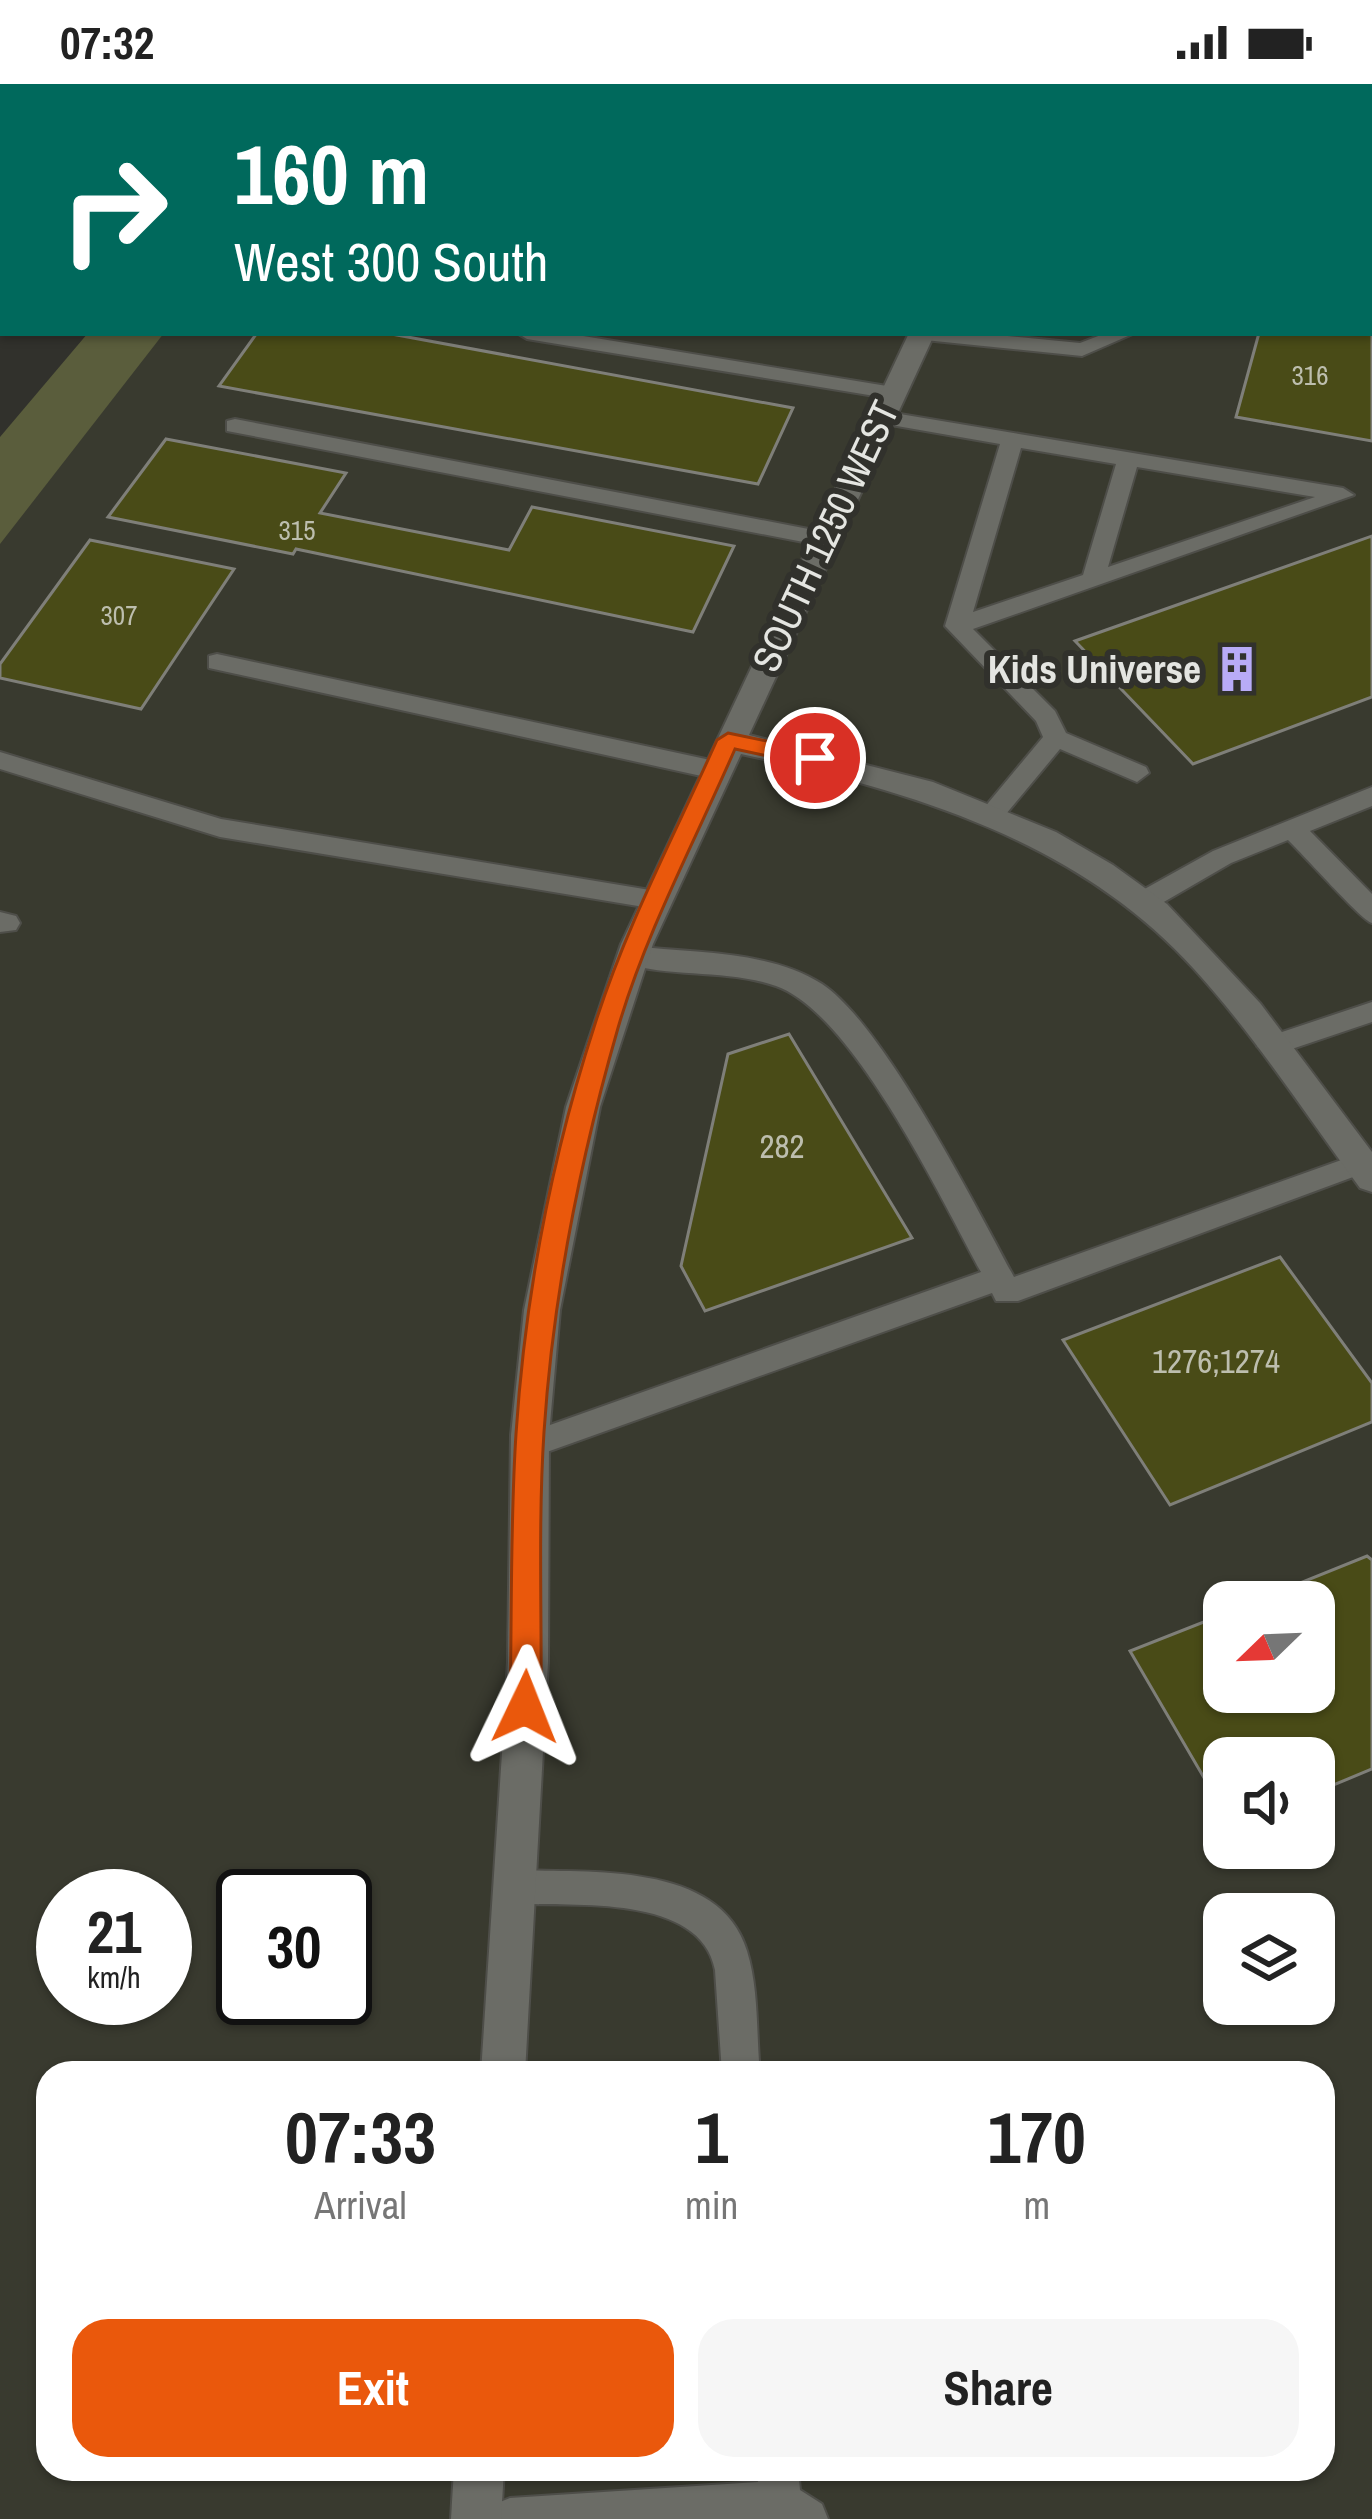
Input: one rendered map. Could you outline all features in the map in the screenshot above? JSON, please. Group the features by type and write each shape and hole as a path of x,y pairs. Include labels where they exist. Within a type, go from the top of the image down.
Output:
{"street":[{"name":"SOUTH 1250 WEST","path":"504,2061 528,1662 530,1445 542,1310 583,1107 632,956 918,336"},
{"path":"722,755 859,767 992,814 1086,863 1141,903 1203,958 1367,1171"},
{"path":"476,2519 478,2481"}],"lane":[{"path":"542,336 888,405 1012,440 1343,495 957,626"},
{"path":"948,336 1082,350 1117,336"},
{"path":"236,426 824,539"},
{"path":"957,626 1012,440"},
{"path":"1093,580 1128,459"},
{"path":"957,626 1046,717 1056,738 1137,773"},
{"path":"217,662 722,755"},
{"path":"992,814 1056,738"},
{"path":"0,760 220,828 656,901"},
{"path":"1141,903 1222,857 1372,796"},
{"path":"1292,828 1354,888 1372,914"},
{"path":"632,956 770,975 815,993 864,1048 1007,1292 1367,1171"},
{"path":"1271,1046 1372,1012"},
{"path":"530,1445 999,1278"},
{"path":"514,1887 665,1897 709,1918 730,1948 740,2061"},
{"path":"510,2519 785,2502"}],"shaded area":[{"path":"150,336 1372,336 1372,2519 0,2519 0,523"}],"green space":[{"path":"85,336 162,336 0,544 0,437"}],"building":[{"path":"255,336 402,336 793,408 758,484 219,386"},
{"path":"1258,336 1372,336 1372,441 1236,417"},
{"path":"166,439 346,473 320,513 509,550 532,507 734,546 693,632 296,549 293,554 108,517"},
{"name":"Kids Universe","path":"1372,536 1372,697 1193,764 1075,641"},
{"path":"90,540 234,569 141,709 0,678 0,664"},
{"path":"789,1034 912,1238 705,1311 681,1266 728,1054"},
{"path":"1280,1257 1372,1383 1372,1422 1170,1505 1063,1340"},
{"path":"1367,1556 1372,1560 1372,1769 1335,1784 1335,1737 1203,1737 1203,1776 1130,1651 1203,1622 1203,1713 1335,1713 1335,1581 1305,1581"}],"place":[{"name":"Kids Universe","path":"1237,669"}],"route":[{"path":"525,1707 530,1435 542,1310 561,1199 607,1024 637,944 728,740 815,758"}]}
